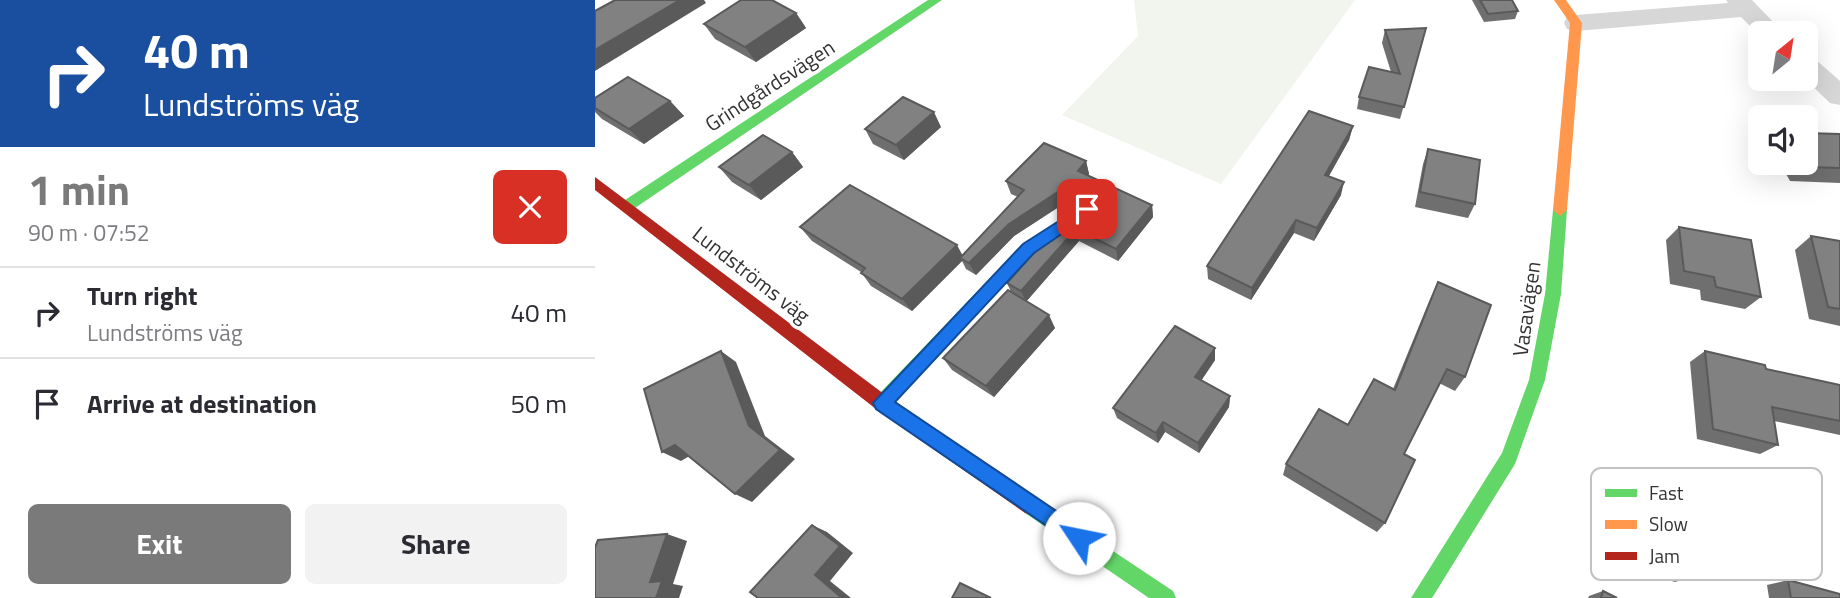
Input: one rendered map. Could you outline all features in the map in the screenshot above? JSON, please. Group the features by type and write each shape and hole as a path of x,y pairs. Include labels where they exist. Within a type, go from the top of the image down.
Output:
{"street":[{"name":"Grindgårdsvägen","path":"627,206 936,0"},
{"path":"1560,0 1576,23 1741,4 1759,21"},
{"name":"Vasavägen","path":"1421,598 1509,458 1537,380 1553,294 1576,23"},
{"path":"1818,76 1840,96"},
{"name":"Lundströms väg","path":"595,181 882,403 1166,598"},
{"path":"882,403 1028,248 1087,209"}],"shaded area":[{"path":"1134,0 1355,0 1221,184 1062,115 1138,36"}],"building":[{"path":"615,0 680,0 595,50 595,11"},
{"path":"741,0 772,0 796,13 745,47 704,24"},
{"path":"1480,0 1512,0 1518,11 1488,14"},
{"path":"1426,28 1404,107 1359,97 1369,67 1400,74 1385,30"},
{"path":"628,77 670,101 629,129 595,108 595,98"},
{"path":"903,97 934,112 896,145 865,129"},
{"path":"1309,111 1353,126 1325,175 1344,182 1317,228 1296,220 1252,288 1207,266"},
{"path":"1818,133 1840,134 1840,168 1818,167"},
{"path":"763,135 792,152 749,185 719,167"},
{"path":"1044,143 1086,161 1078,171 1152,205 1116,249 1076,229 1021,291 1007,283 1038,248 1098,208 1105,195 1097,184 1083,180 1070,184 1009,224 969,263 960,258 1024,190 1006,181"},
{"path":"1428,149 1480,160 1475,204 1420,192"},
{"path":"850,185 957,245 902,299 861,273 865,268 800,227"},
{"path":"1679,227 1751,240 1761,297 1716,287 1714,277 1684,271"},
{"path":"1811,236 1840,241 1840,309 1828,307"},
{"path":"1438,282 1491,305 1465,377 1447,369 1404,454 1415,460 1385,523 1286,464 1319,409 1348,425 1374,379 1395,390"},
{"path":"1008,290 1049,315 986,386 943,358"},
{"path":"1175,326 1215,348 1195,377 1230,396 1198,443 1163,422 1156,433 1113,408"},
{"path":"721,351 749,426 780,450 735,494 675,445 662,452 644,389"},
{"path":"1705,351 1765,365 1766,369 1840,385 1840,421 1772,407 1778,445 1713,429"},
{"path":"812,525 840,546 815,575 842,598 758,598 750,592"},
{"path":"667,534 650,582 662,581 656,598 595,598 595,547 598,540"},
{"path":"1788,580 1840,594 1840,598 1791,598"},
{"path":"960,583 991,598 952,598"},
{"path":"1603,591 1617,598 1601,598"}],"traffic: fast":[{"path":"627,206 936,0"},
{"path":"882,403 1028,248 1087,209"},
{"path":"1421,598 1509,458 1537,380 1553,294 1560,210"},
{"path":"1032,506 1166,598"}],"traffic: slow":[{"path":"1560,0 1576,23 1560,210"}],"traffic: jam":[{"path":"595,182 882,403 1032,506"}],"route":[{"path":"1079,538 882,403 1028,248 1087,209"}]}
